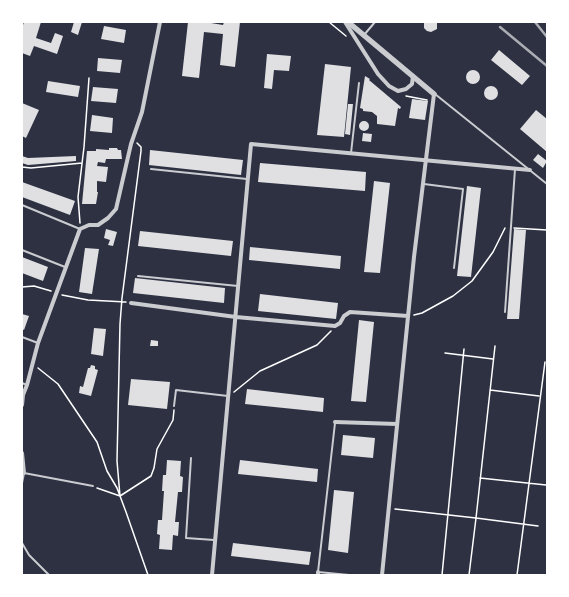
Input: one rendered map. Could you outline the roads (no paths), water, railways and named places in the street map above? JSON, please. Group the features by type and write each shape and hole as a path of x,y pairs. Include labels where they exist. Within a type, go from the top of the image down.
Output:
{"street":[{"path":"22,405 23,395 38,343 80,229 89,225 98,225 108,218 116,209 132,140 142,112 160,22"},
{"path":"347,22 434,94 425,160 408,316 382,575"},
{"path":"347,22 378,74 389,86 398,91 406,89 412,84 413,76"},
{"path":"212,575 251,144 530,170"},
{"path":"131,303 236,317 335,326 340,323 344,316 350,312 408,316"},
{"path":"335,422 397,424"},
{"path":"22,453 24,473"}],"lane":[{"path":"364,36 375,22"},
{"path":"351,154 359,83"},
{"path":"434,94 547,184"},
{"path":"151,169 248,179"},
{"path":"505,312 515,169"},
{"path":"423,184 463,189 454,268"},
{"path":"22,205 80,229"},
{"path":"22,250 66,268"},
{"path":"138,276 239,286"},
{"path":"22,337 38,343"},
{"path":"22,383 27,385"},
{"path":"174,406 176,390 229,396"},
{"path":"335,422 318,573 349,575"},
{"path":"192,458 186,538 216,540"},
{"path":"22,483 24,473 93,486"},
{"path":"22,543 29,555 49,575"}],"railway":[{"path":"535,22 547,37"},
{"path":"500,27 547,66"}]}
